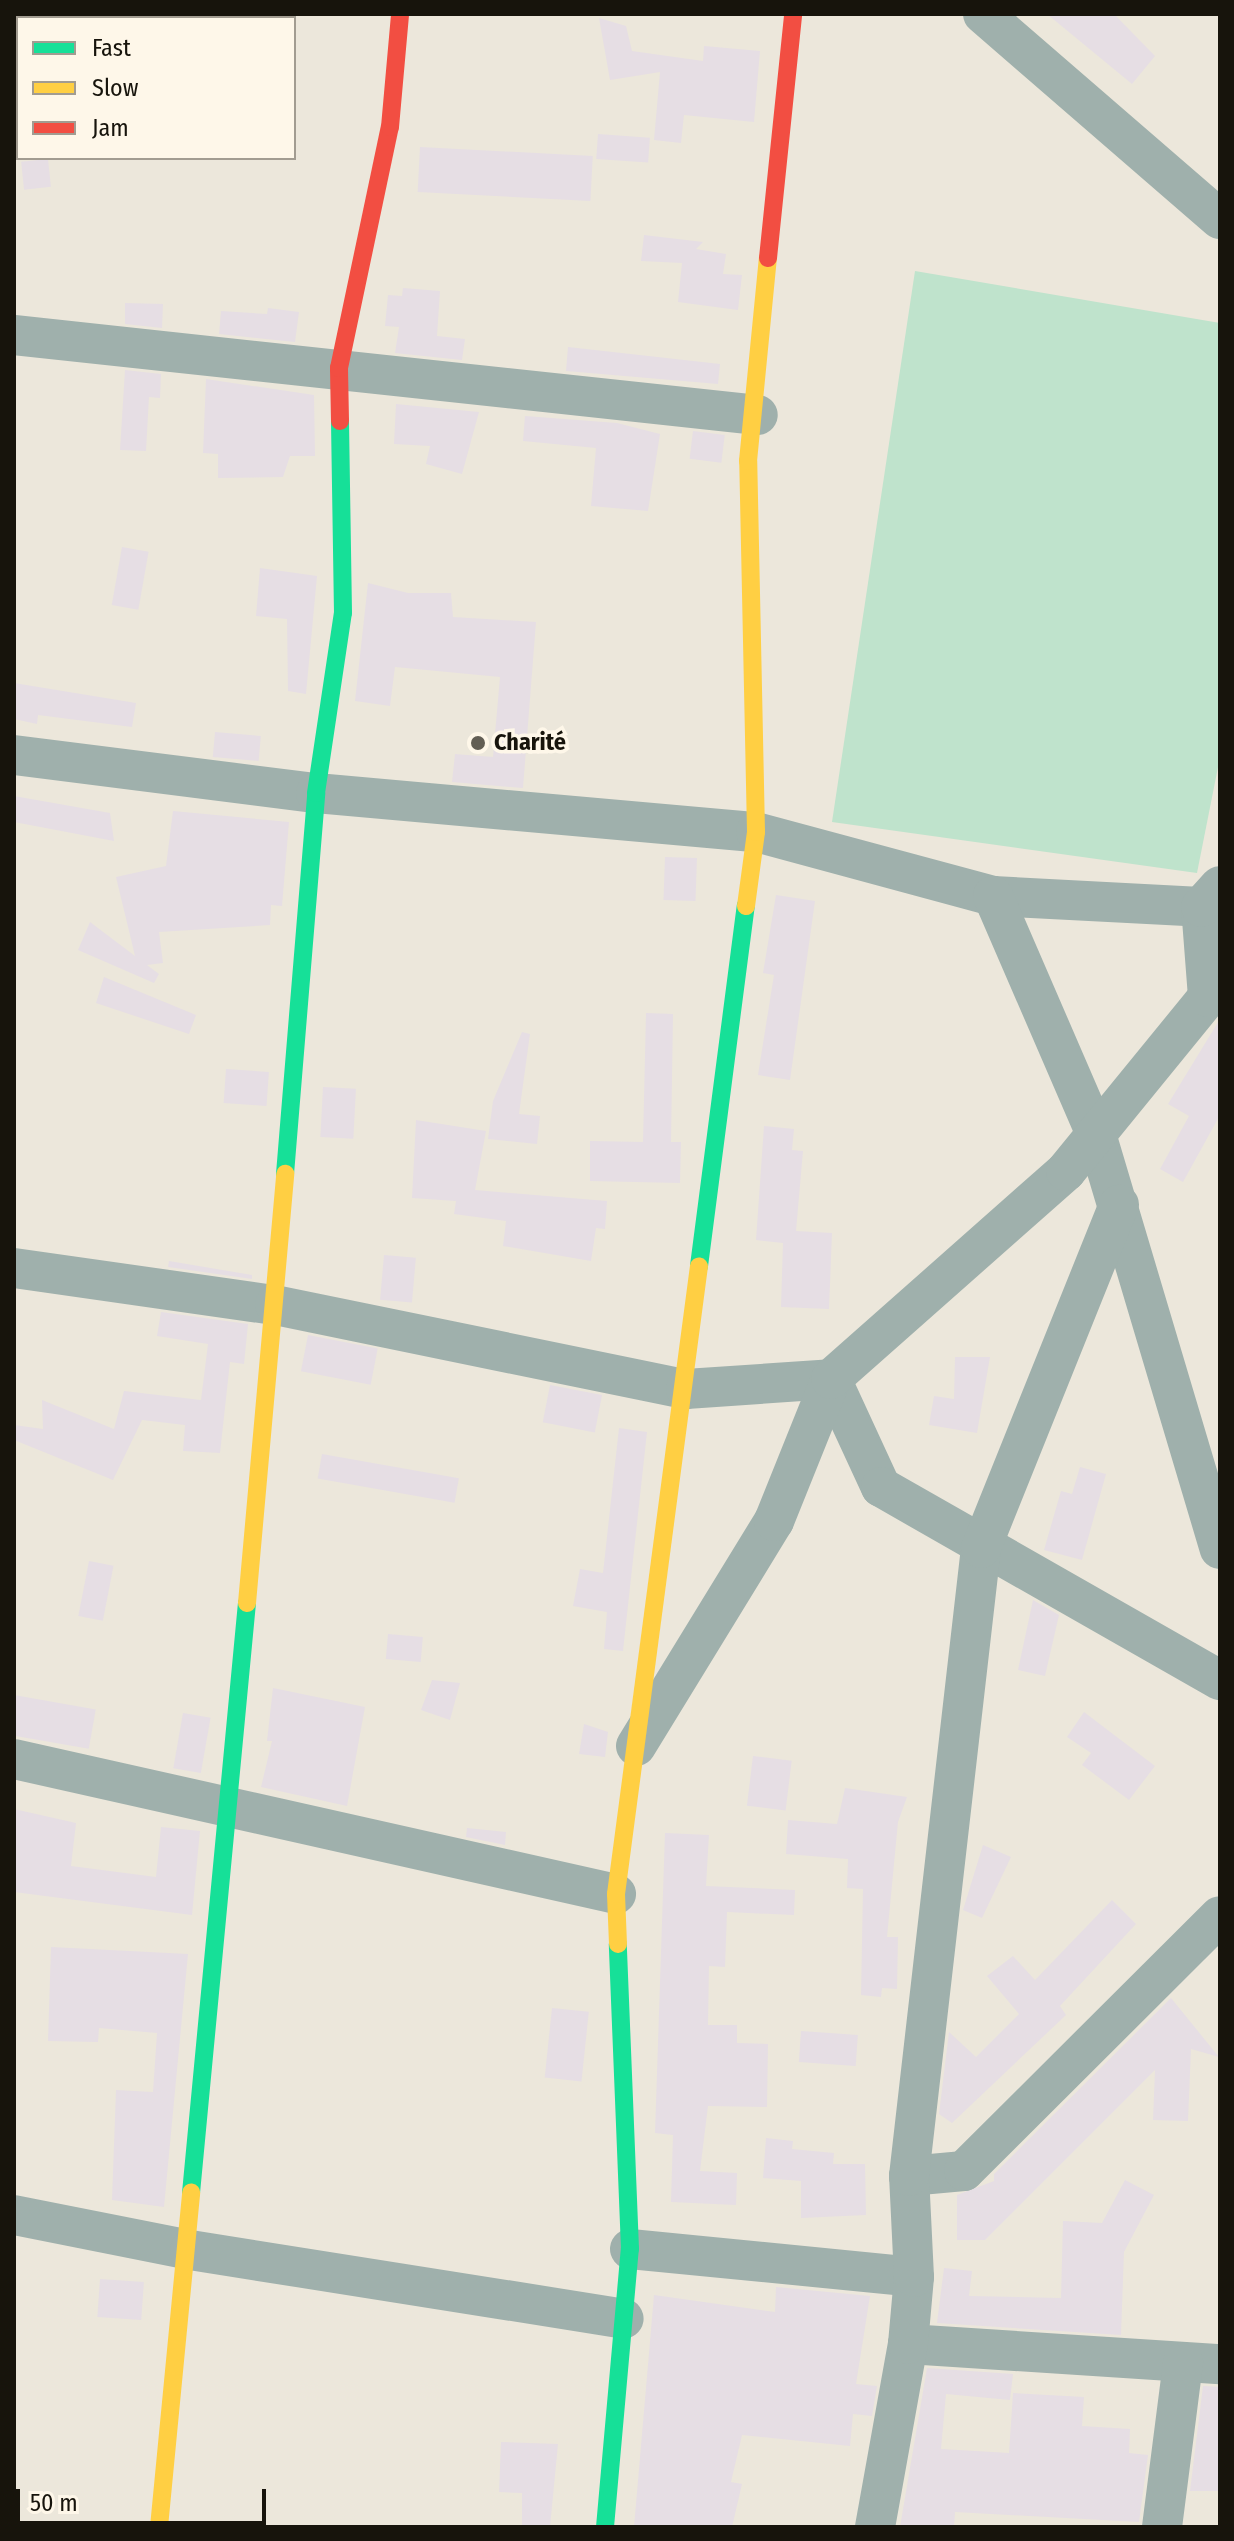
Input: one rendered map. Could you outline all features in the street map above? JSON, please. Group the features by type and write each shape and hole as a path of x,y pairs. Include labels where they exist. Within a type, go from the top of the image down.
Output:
{"main road":[{"path":"159,2527 190,2250 275,1305 316,793 343,613 339,368 390,127 400,14"},
{"path":"605,2527 630,2249 616,1894 686,1389 756,832 748,461 758,415 793,14"}],"street":[{"path":"983,14 1220,219"},
{"path":"14,335 758,415"},
{"path":"14,755 316,793 756,832 993,896 1211,897 1208,997 1066,1171 831,1379 774,1521 636,1746"},
{"path":"993,896 1096,1134 1220,1549"},
{"path":"875,2527 908,2344 914,2277 909,2176 981,1548 1119,1205"},
{"path":"14,1268 275,1305 686,1389 831,1379"},
{"path":"831,1379 881,1487 981,1548 1220,1680"},
{"path":"14,1759 229,1804 616,1894"},
{"path":"909,2176 964,2171 1220,1916"},
{"path":"14,2215 190,2250 624,2319"},
{"path":"630,2249 914,2277"},
{"path":"908,2344 1201,2363 1162,2527"}],"green space":[{"path":"915,271 1220,323 1220,757 1197,873 832,822"}],"building":[{"path":"1047,14 1114,14 1155,56 1132,84"},
{"path":"599,18 626,26 632,51 703,61 704,46 760,51 754,122 684,115 681,143 654,140 660,72 610,80"},
{"path":"598,134 650,138 648,163 596,159"},
{"path":"420,147 593,156 590,201 418,192"},
{"path":"48,160 51,187 24,190 21,162"},
{"path":"644,235 703,242 696,249 726,254 723,274 742,275 738,310 678,302 682,263 641,261"},
{"path":"403,288 440,291 437,336 465,339 462,360 395,353 399,327 385,326 388,295 402,296"},
{"path":"125,303 163,304 162,328 125,324"},
{"path":"268,308 299,312 295,342 219,334 221,311 267,314"},
{"path":"568,347 720,364 718,384 566,371"},
{"path":"125,370 161,374 160,398 149,397 146,451 120,450"},
{"path":"206,379 314,395 315,456 290,456 283,477 218,478 218,454 203,453"},
{"path":"396,404 479,412 462,474 426,464 430,446 394,444"},
{"path":"525,416 617,423 660,434 648,511 591,506 596,448 523,441"},
{"path":"693,431 725,435 721,463 690,459"},
{"path":"122,547 149,552 138,610 112,605"},
{"path":"260,568 317,576 306,694 288,691 287,619 256,616"},
{"path":"368,583 408,593 451,593 453,617 536,622 523,788 452,782 455,754 493,757 500,677 395,667 390,706 355,701"},
{"path":"14,683 136,703 132,727 38,715 37,724 14,719"},
{"path":"215,732 261,736 259,761 213,757"},
{"path":"14,796 110,813 114,841 14,822"},
{"path":"173,811 289,822 282,906 271,905 270,925 159,932 163,963 147,965 159,974 154,983 78,950 90,922 135,956 116,877 166,866"},
{"path":"665,857 697,858 695,901 663,900"},
{"path":"776,895 815,901 790,1080 758,1075 774,975 763,973"},
{"path":"104,977 196,1015 189,1034 96,1003"},
{"path":"646,1013 673,1014 671,1142 681,1142 680,1183 590,1181 590,1141 643,1142"},
{"path":"1220,1019 1220,1115 1183,1182 1160,1169 1189,1116 1168,1104"},
{"path":"522,1032 530,1034 519,1114 540,1116 537,1144 488,1139 493,1101"},
{"path":"226,1069 269,1072 267,1106 224,1103"},
{"path":"323,1087 356,1089 353,1139 320,1137"},
{"path":"416,1120 486,1131 475,1190 607,1201 605,1229 596,1228 591,1261 503,1246 506,1221 454,1214 456,1201 412,1198"},
{"path":"764,1126 794,1129 792,1150 803,1151 796,1231 832,1233 829,1309 781,1307 783,1243 756,1240"},
{"path":"384,1255 416,1258 412,1303 380,1300"},
{"path":"169,1261 252,1275 252,1279 168,1267"},
{"path":"161,1312 248,1324 244,1364 230,1362 220,1453 183,1451 185,1425 142,1420 113,1480 14,1440 14,1425 43,1429 42,1400 114,1429 124,1391 201,1400 208,1344 157,1336"},
{"path":"308,1335 378,1349 371,1385 301,1371"},
{"path":"955,1357 990,1357 977,1433 929,1425 934,1396 954,1399"},
{"path":"550,1385 602,1395 595,1432 543,1422"},
{"path":"619,1428 647,1432 623,1651 604,1649 607,1612 573,1606 580,1569 603,1573"},
{"path":"322,1454 459,1478 455,1503 318,1479"},
{"path":"1080,1467 1106,1474 1082,1560 1044,1550 1061,1491 1072,1494"},
{"path":"89,1561 114,1566 103,1621 78,1616"},
{"path":"1033,1600 1059,1615 1045,1676 1018,1670"},
{"path":"388,1634 423,1637 421,1662 386,1659"},
{"path":"432,1680 460,1683 450,1720 421,1710"},
{"path":"273,1688 365,1707 347,1806 261,1787 272,1741 267,1741"},
{"path":"14,1695 96,1709 89,1749 14,1736"},
{"path":"1084,1712 1155,1766 1129,1800 1082,1765 1091,1753 1067,1737"},
{"path":"183,1713 211,1718 201,1773 173,1768"},
{"path":"584,1724 608,1732 605,1757 579,1754"},
{"path":"753,1756 792,1761 786,1810 747,1806"},
{"path":"845,1788 907,1797 898,1822 887,1937 898,1937 897,1989 882,1988 881,1997 861,1995 863,1889 847,1888 848,1859 786,1854 788,1820 837,1824"},
{"path":"14,1809 76,1823 71,1866 156,1877 161,1827 200,1831 192,1915 14,1892"},
{"path":"467,1828 506,1832 505,1845 466,1837"},
{"path":"665,1833 709,1835 706,1886 795,1890 794,1915 727,1912 725,1967 709,1966 708,2025 737,2025 737,2043 768,2044 767,2107 708,2106 700,2171 737,2173 736,2205 671,2202 673,2135 655,2133"},
{"path":"983,1845 1011,1857 982,1918 963,1910"},
{"path":"1112,1900 1136,1924 1060,2006 1066,2015 952,2123 939,2114 949,2032 976,2057 1019,2014 987,1976 1013,1956 1035,1980"},
{"path":"51,1947 188,1954 164,2207 112,2200 116,2090 153,2092 157,2033 99,2028 98,2042 48,2041"},
{"path":"1171,1998 1219,2057 1191,2049 1188,2121 1153,2120 1155,2070 985,2240 957,2240 957,2195 994,2181 994,2174"},
{"path":"552,2008 589,2012 581,2081 545,2078"},
{"path":"801,2031 858,2035 856,2066 799,2062"},
{"path":"766,2138 793,2141 792,2149 834,2153 833,2164 865,2164 866,2215 801,2218 801,2181 763,2178"},
{"path":"1125,2180 1154,2195 1124,2252 1121,2335 937,2323 944,2268 972,2271 969,2296 1061,2298 1063,2221 1102,2223"},
{"path":"100,2279 144,2282 141,2320 97,2317"},
{"path":"776,2287 870,2296 856,2384 877,2386 872,2416 853,2414 850,2446 742,2435 731,2482 742,2484 732,2527 634,2527 654,2295 775,2312"},
{"path":"927,2368 1013,2374 1010,2400 946,2394 941,2449 1009,2453 1013,2393 1084,2397 1082,2426 1130,2429 1129,2453 1148,2455 1139,2522 955,2512 954,2527 900,2527"},
{"path":"1203,2386 1220,2387 1220,2491 1190,2491"},
{"path":"501,2442 558,2444 550,2527 522,2527 522,2493 499,2492"}],"traffic: fast":[{"path":"285,1174 316,793 343,613 340,421"},
{"path":"699,1266 746,906"},
{"path":"191,2193 247,1603"},
{"path":"605,2527 630,2249 618,1944"}],"traffic: slow":[{"path":"746,906 756,832 748,461 768,258"},
{"path":"247,1603 285,1174"},
{"path":"618,1944 616,1894 699,1266"},
{"path":"159,2527 191,2193"}],"traffic: jam":[{"path":"340,421 339,368 390,127 400,14"},
{"path":"768,258 793,14"}],"place":[{"name":"Charité","path":"478,743"}]}
